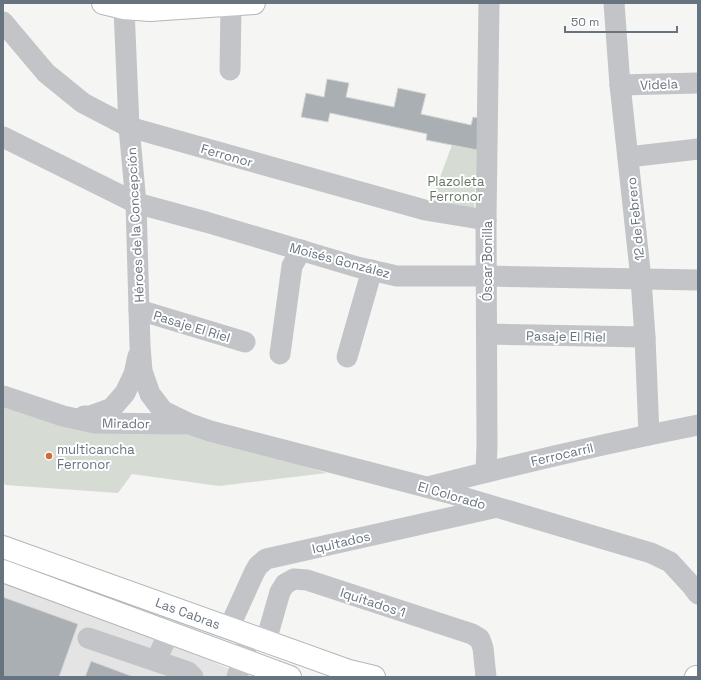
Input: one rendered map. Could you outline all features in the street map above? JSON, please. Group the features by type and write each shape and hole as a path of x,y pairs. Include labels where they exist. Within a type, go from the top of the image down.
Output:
{"main road":[{"path":"103,3 150,10 254,3"},
{"name":"Las Cabras","path":"3,547 349,671 374,677"},
{"name":"Las Cabras","path":"3,571 169,632 240,668 290,677"}],"street":[{"name":"Óscar Bonilla","path":"486,472 486,220 489,3"},
{"name":"12 de Febrero","path":"614,3 620,85 641,279 645,337 648,435"},
{"name":"Héroes de la Concepción","path":"124,5 129,128 136,203 142,371 150,394 163,411 190,424"},
{"path":"230,70 231,5"},
{"name":"Ferronor","path":"3,22 46,73 83,103 129,128 425,210 486,220"},
{"name":"Videla","path":"620,85 698,83"},
{"name":"Moisés González","path":"3,137 136,203 206,222 357,267 397,276 698,280"},
{"path":"628,157 698,150"},
{"path":"280,354 292,266 300,250"},
{"path":"347,357 372,270"},
{"name":"Pasaje El Riel","path":"139,310 245,342"},
{"name":"Pasaje El Riel","path":"487,334 645,337"},
{"name":"Mirador","path":"63,416 90,416 112,408 125,393 134,374 140,346"},
{"name":"Mirador","path":"3,396 63,416 95,423 190,424"},
{"name":"El Colorado","path":"190,424 218,433 428,488 650,553 670,562 696,588"},
{"name":"Ferrocarril","path":"428,488 486,472 698,424"},
{"name":"Iquitados","path":"229,628 254,573 258,566 266,559 494,507"},
{"name":"Iquitados 1","path":"240,668 258,638 280,592 285,584 294,579 307,580 472,634 480,639 483,648 486,677"},
{"path":"156,661 169,632"},
{"path":"88,638 188,672 193,677"}],"shaded area":[{"path":"3,581 174,644 247,677 3,677"}],"green space":[{"name":"Plazoleta Ferronor","path":"453,142 477,144 474,212 430,205"},
{"path":"3,402 191,431 327,473 219,486 132,474 118,493 5,485 3,479"}],"building":[{"path":"327,79 349,83 346,97 394,107 398,88 426,94 421,114 471,125 473,117 484,119 477,150 426,140 427,134 330,113 328,122 301,117 306,93 324,97"},
{"path":"3,597 78,624 59,677 3,677"},
{"path":"91,661 134,677 85,677"}],"place":[{"name":"multicancha Ferronor","path":"49,456"}]}
